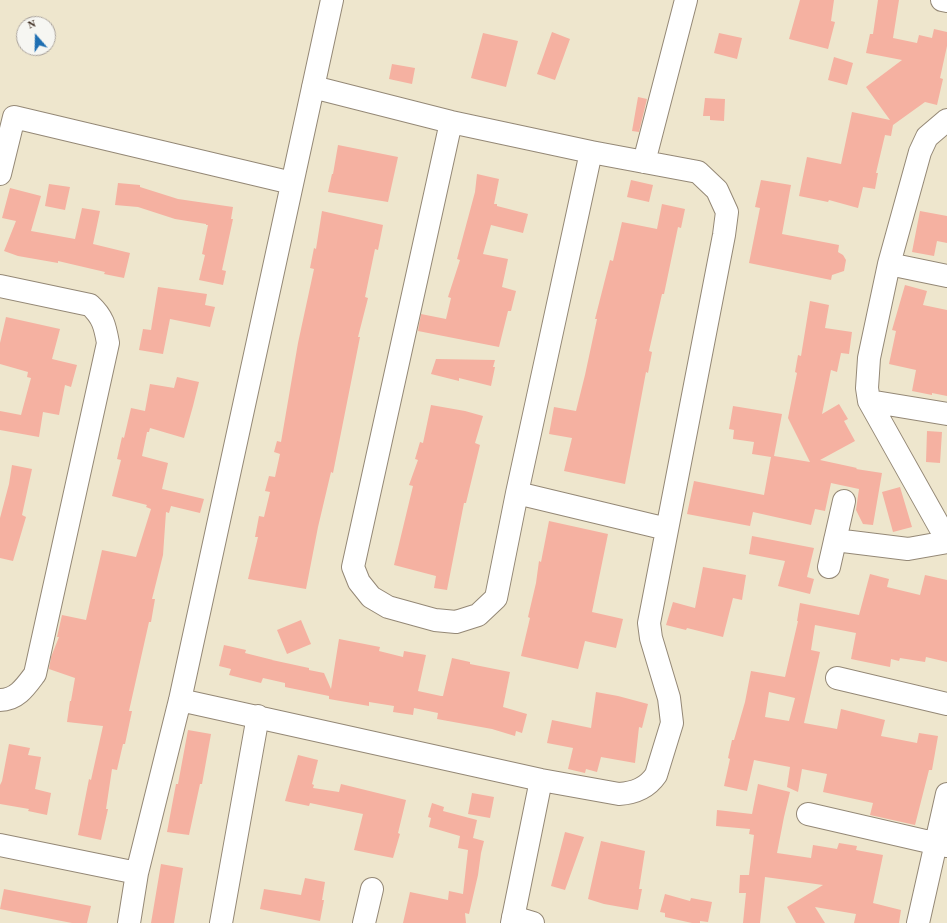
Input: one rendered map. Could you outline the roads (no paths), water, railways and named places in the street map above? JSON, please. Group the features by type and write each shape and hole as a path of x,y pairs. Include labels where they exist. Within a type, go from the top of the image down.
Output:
{"street":[{"path":"129,923 137,874 180,700 332,0"},
{"path":"644,162 686,0"},
{"path":"942,0 947,1"},
{"path":"180,700 258,716 541,780 619,794 632,793 651,782 656,775 672,723 669,698 650,638 649,623 724,235 727,212 717,190 698,172 591,152 452,122 313,87"},
{"path":"0,174 7,114 292,183"},
{"path":"835,540 908,549 947,541 869,402 867,388 869,358 889,264 920,152 927,137 947,120"},
{"path":"452,122 353,567 359,582 370,597 388,607 435,620 456,622 478,615 496,598 517,493 591,152"},
{"path":"889,264 947,276"},
{"path":"0,286 90,305 99,313 105,326 108,343 35,674 20,693 7,700 0,700"},
{"path":"869,402 947,414"},
{"path":"517,493 667,529"},
{"path":"830,567 844,501"},
{"path":"837,678 947,704"},
{"path":"221,923 258,716"},
{"path":"519,921 541,780"},
{"path":"918,923 941,844 947,794"},
{"path":"808,814 941,844"},
{"path":"0,845 137,874"},
{"path":"364,923 372,889"}]}
